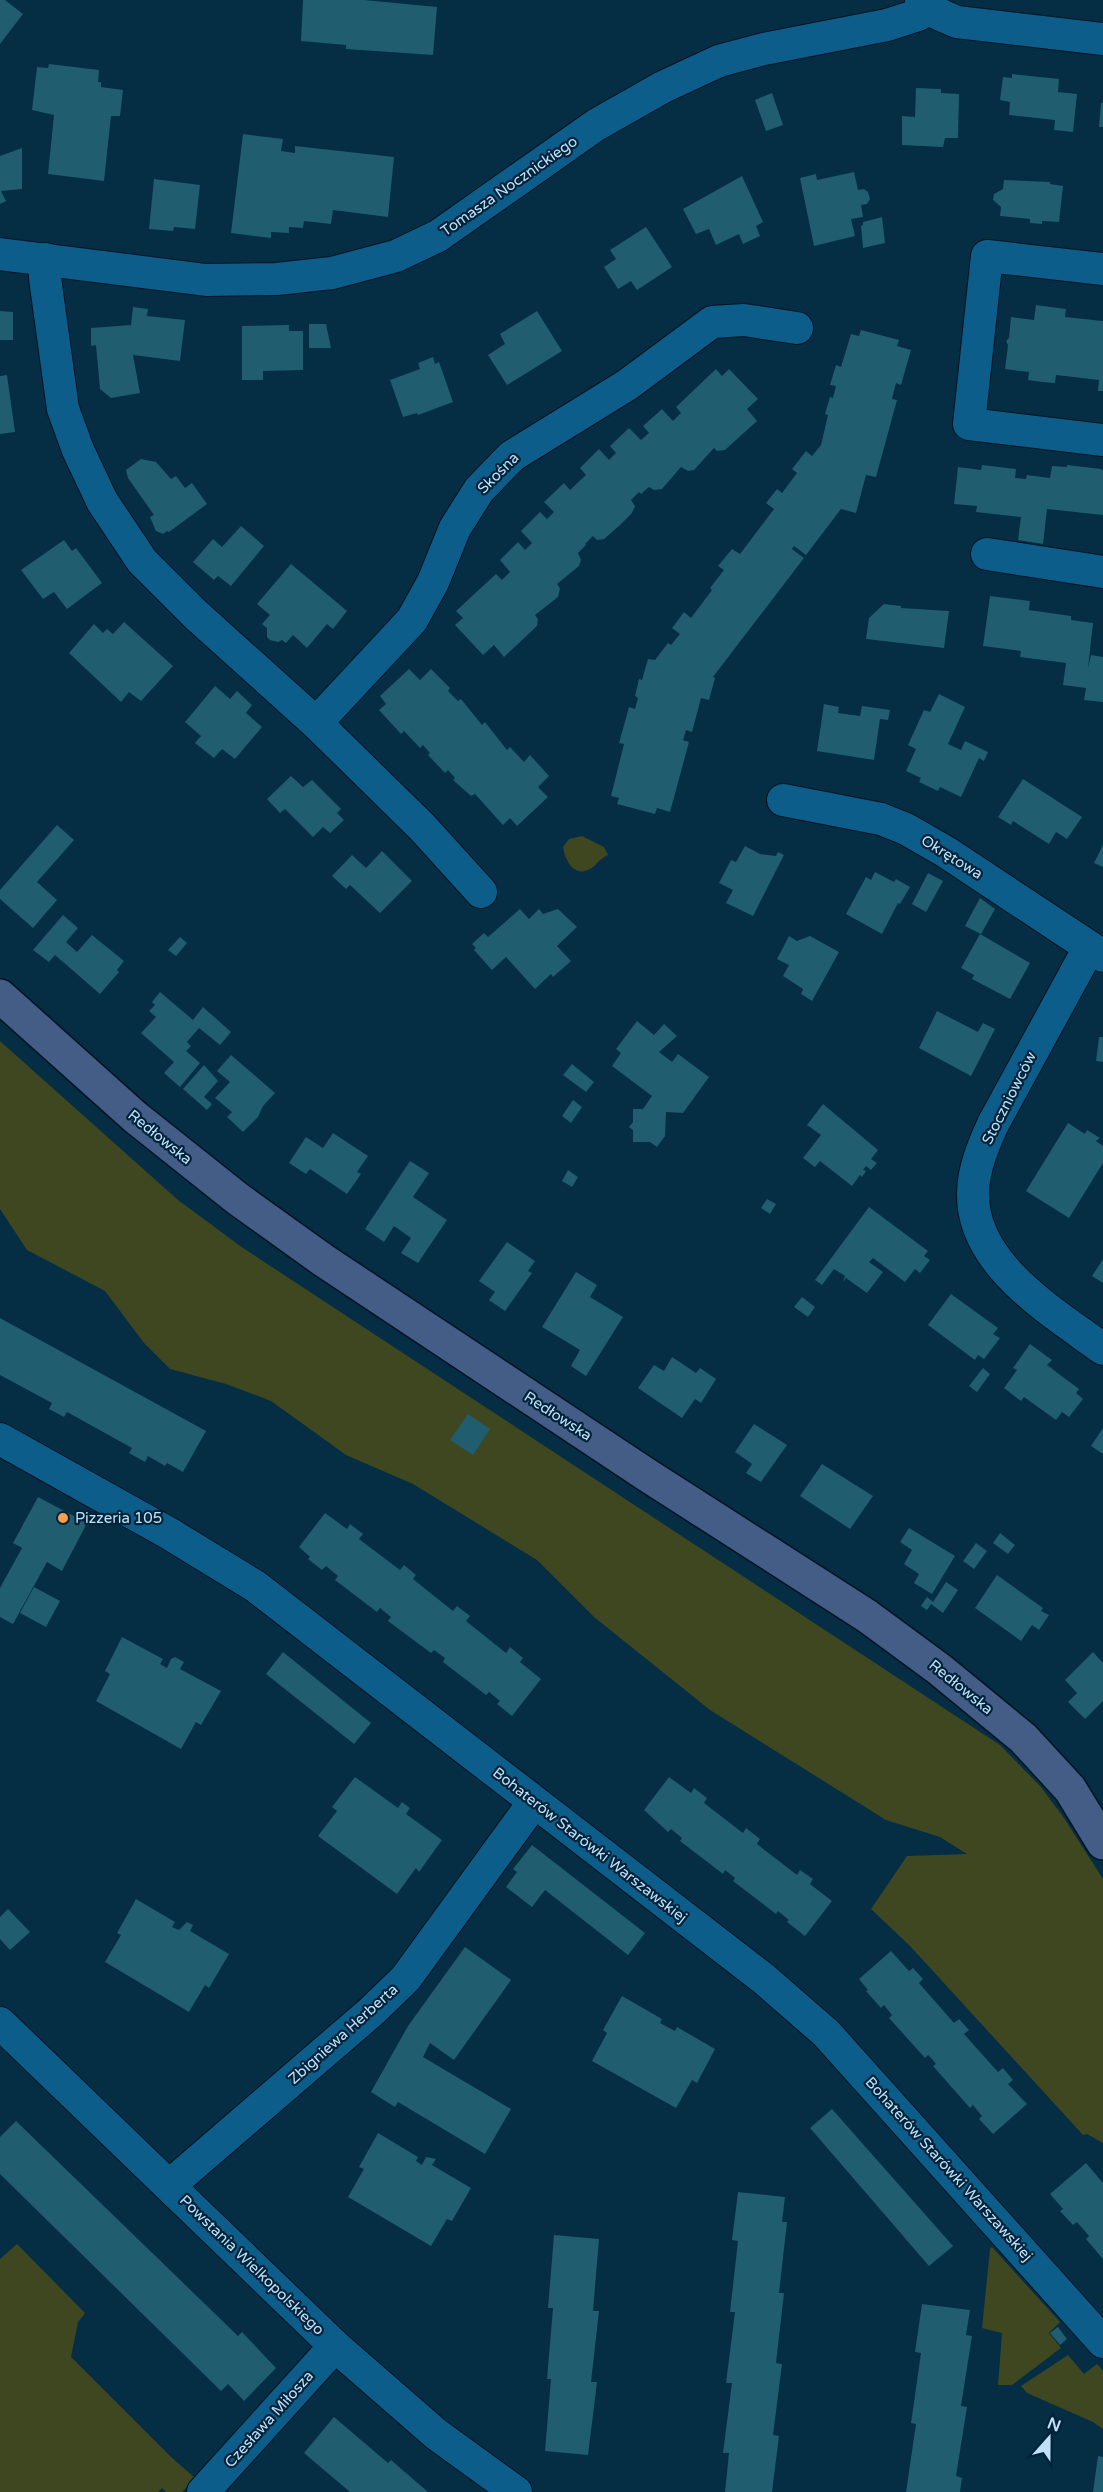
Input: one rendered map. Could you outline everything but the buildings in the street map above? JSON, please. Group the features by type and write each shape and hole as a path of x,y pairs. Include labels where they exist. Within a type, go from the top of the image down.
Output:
{"street":[{"path":"924,4 957,22 1103,39"},
{"name":"Tomasza Nocznickiego","path":"0,254 206,280 277,279 332,273 396,256 438,236 473,214 596,125 663,87 719,61 774,47 887,25 918,15 924,4"},
{"path":"1103,269 987,256 969,424 1103,440"},
{"path":"45,259 45,278 63,409 78,450 102,501 142,561 195,614 316,723 422,827 481,892"},
{"name":"Skośna","path":"316,723 412,620 433,582 455,528 478,490 512,456 627,385 712,322 744,320 797,327"},
{"path":"987,554 1103,572"},
{"name":"Okrętowa","path":"783,800 881,819 906,829 946,852 1096,952"},
{"name":"Stoczniowców","path":"1096,952 993,1124 983,1146 972,1195 978,1223 991,1252 1009,1275 1035,1299 1103,1349"},
{"name":"Redłowska","path":"0,996 135,1118 238,1199 313,1253 867,1616 939,1669 1023,1738 1070,1789 1103,1843"},
{"name":"Bohaterów Starówki Warszawskiej","path":"0,1439 170,1533 255,1586 764,1978 826,2033 1103,2342"},
{"name":"Zbigniewa Herberta","path":"170,2185 372,2011 406,1978 534,1802"},
{"name":"Powstania Wielkopolskiego","path":"4,2035 170,2185 335,2346 436,2434 516,2492"},
{"name":"Czesława Miłosza","path":"203,2492 335,2346"}],"green space":[{"path":"582,836 604,847 608,855 590,869 579,871 568,862 563,847 569,839"},
{"path":"0,1041 178,1200 243,1248 1000,1745 1041,1787 1103,1879 1103,2143 1087,2134 1083,2135 910,1946 871,1909 907,1856 967,1854 940,1837 886,1820 710,1710 594,1617 537,1560 413,1484 346,1455 271,1401 226,1384 170,1369 144,1343 105,1291 27,1250 0,1209"},
{"path":"17,2244 85,2313 78,2322 71,2357 195,2478 182,2492 166,2492 162,2488 158,2492 0,2492 0,2259"},
{"path":"992,2247 1060,2322 1049,2333 1061,2348 1012,2385 998,2385 1002,2333 982,2328"},
{"path":"1068,2355 1084,2374 1097,2364 1103,2371 1103,2429 1093,2422 1027,2393 1021,2386"}],"place":[{"name":"Pizzeria 105","path":"63,1518"}]}
